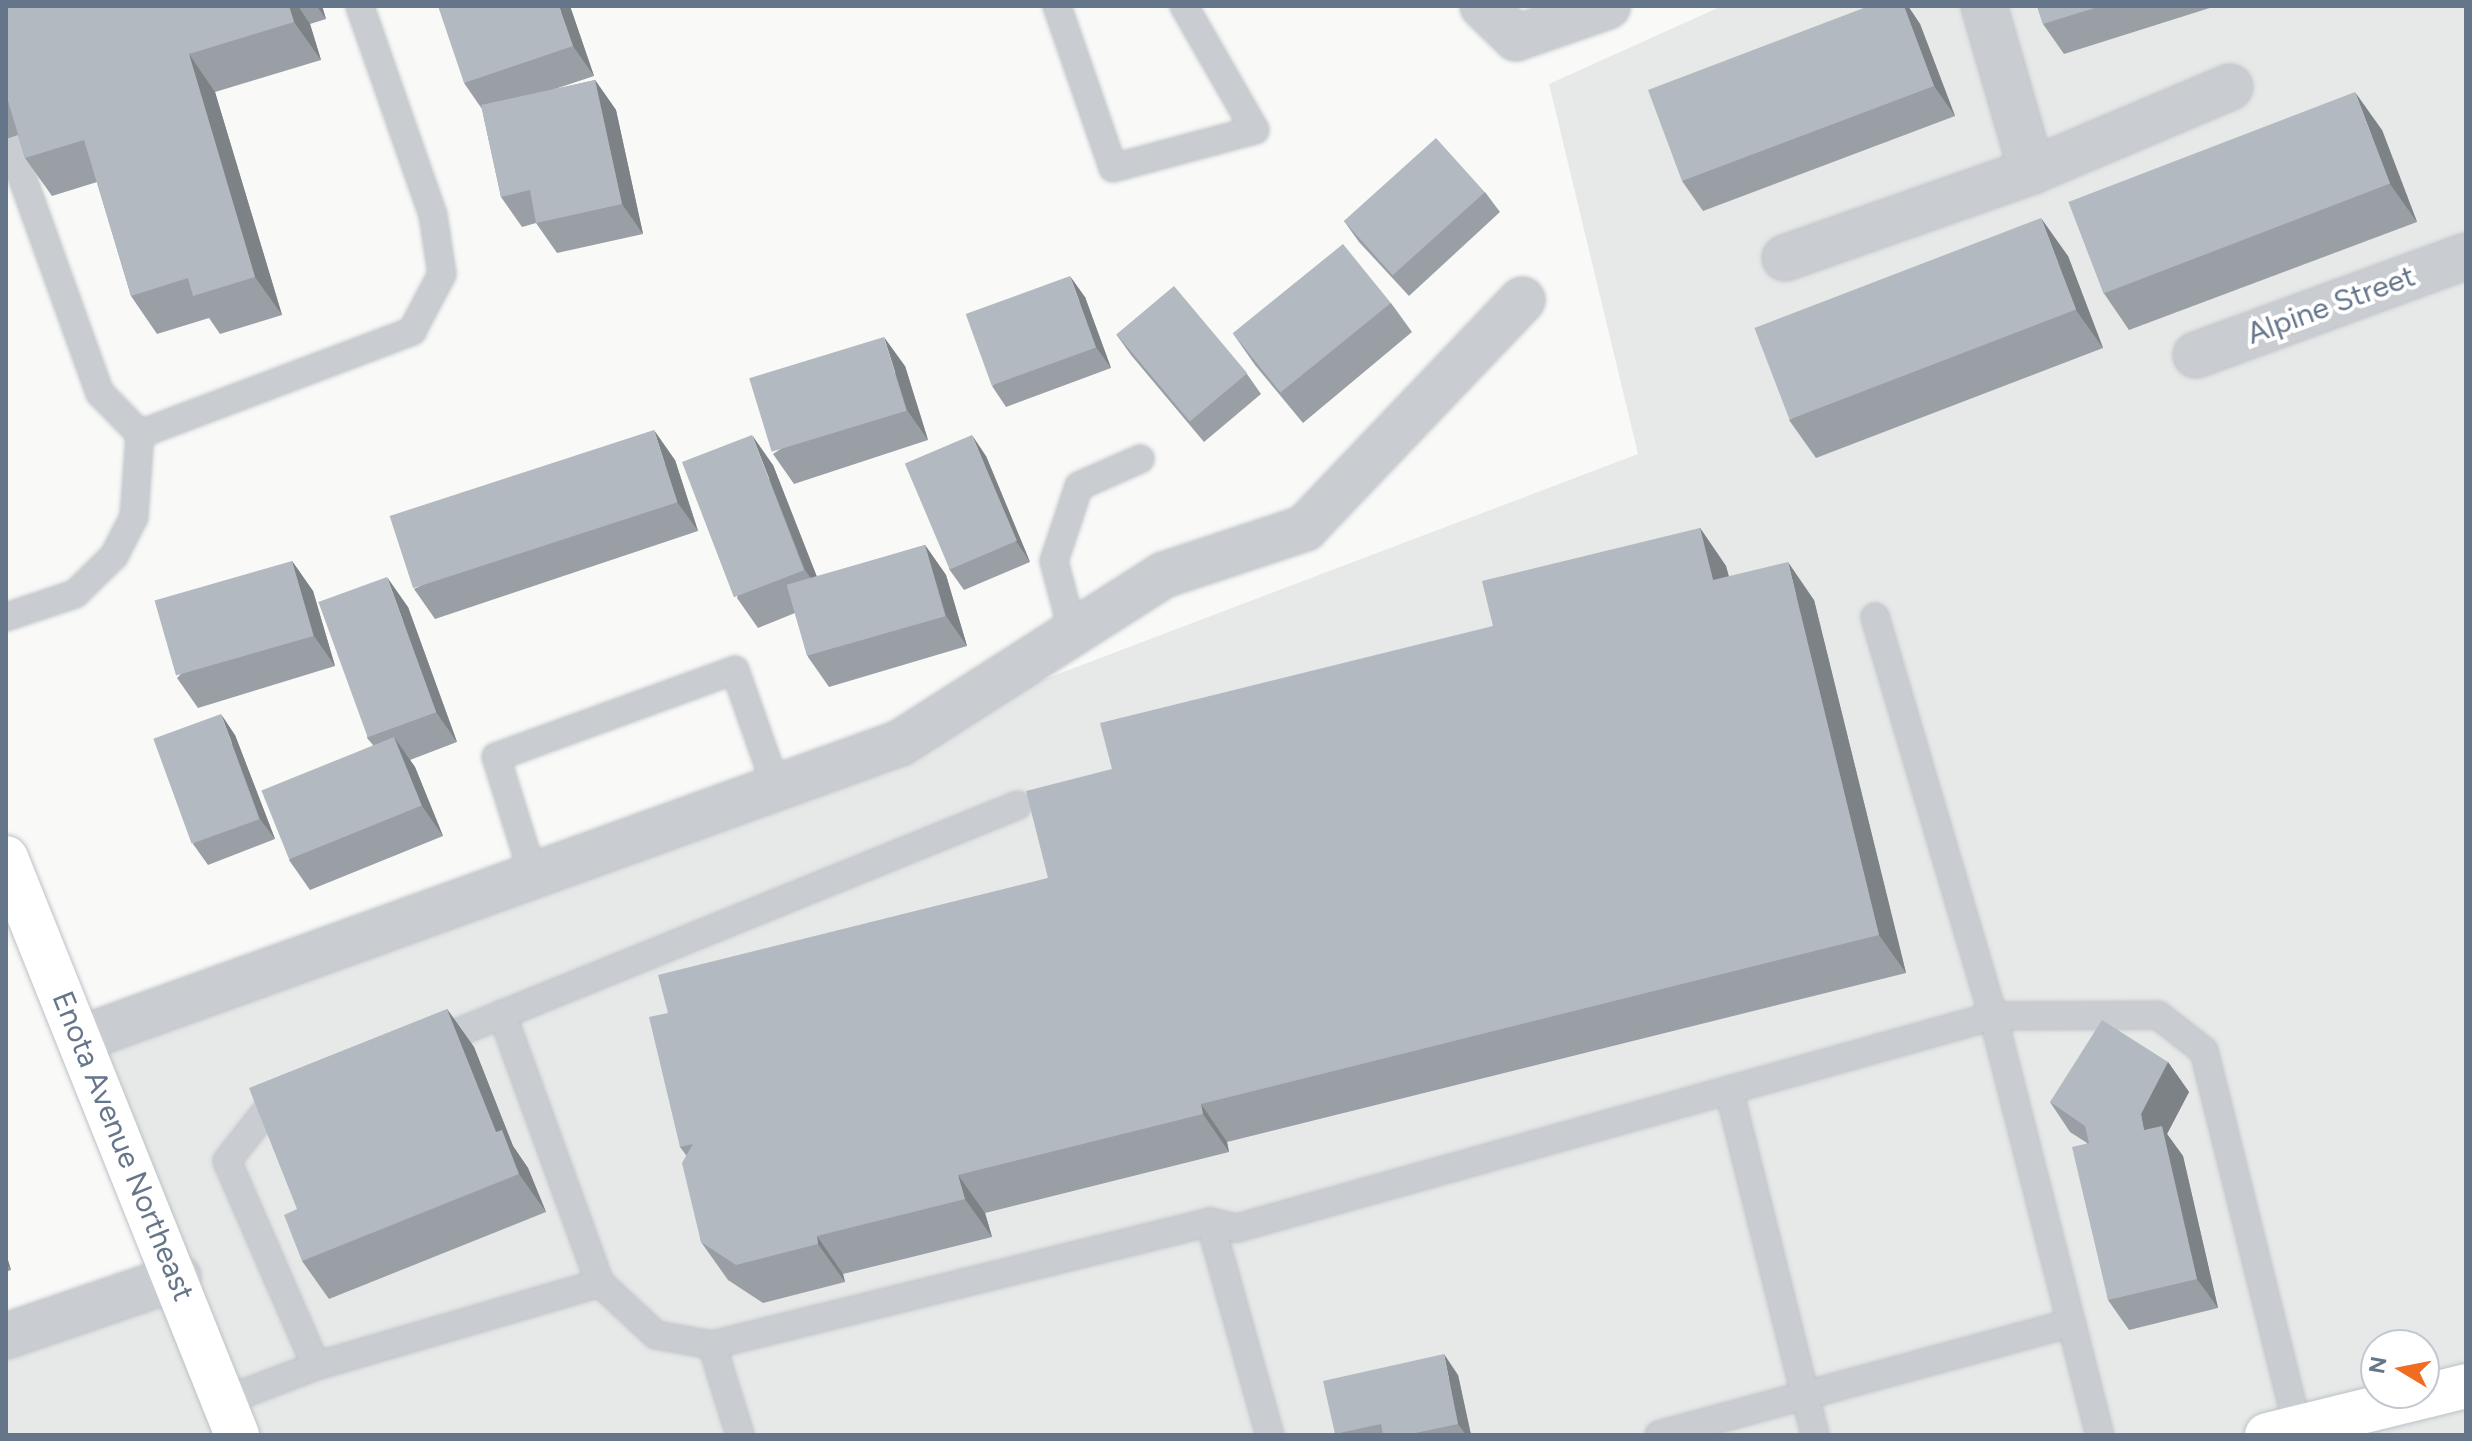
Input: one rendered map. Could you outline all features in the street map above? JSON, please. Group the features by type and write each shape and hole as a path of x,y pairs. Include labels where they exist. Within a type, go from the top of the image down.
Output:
{"main road":[{"name":"Enota Avenue Northeast","path":"6,858 178,1277 231,1418"},
{"path":"2305,1430 2466,1386"}],"street":[{"path":"1483,6 1516,38 1608,6"},
{"path":"1984,6 2032,171"},
{"path":"1785,258 2032,171 2230,87"},
{"name":"Alpine Street","path":"2196,355 2466,256"},
{"path":"80,1039 534,878 900,743 1164,575 1305,528 1522,300"},
{"path":"6,1336 178,1277"}],"lane":[{"path":"140,434 412,331 442,274 433,215 360,6"},
{"path":"1057,6 1113,168 1255,130 1184,6"},
{"path":"6,617 75,594 114,556 134,517 140,434 100,393 8,138"},
{"path":"1073,633 1054,561 1079,486 1140,459"},
{"path":"1875,617 1993,1016 2100,1435"},
{"path":"534,878 496,757 735,670 777,789"},
{"path":"400,1056 1018,805"},
{"path":"502,1014 600,1283 656,1335 712,1345 1210,1222 1237,1228 1993,1016 2158,1015 2204,1051 2305,1430"},
{"path":"1729,1090 1815,1435"},
{"path":"312,1091 268,1109 227,1161 316,1366"},
{"path":"1210,1222 1270,1435"},
{"path":"231,1418 316,1366 600,1283"},
{"path":"1659,1435 2071,1323"},
{"path":"712,1345 740,1435"}],"shaded area":[{"path":"1722,6 2466,6 2466,1435 6,1435 6,1317 153,1266 72,1048 1638,454 1549,84"}],"building":[{"path":"6,6 289,6 294,22 189,54 255,277 193,296 188,278 131,296 84,140 25,158 6,94"},
{"path":"438,6 559,6 573,46 464,83"},
{"path":"1869,6 1904,6 1934,86 1682,181 1648,90"},
{"path":"2037,6 2101,6 2043,24"},
{"path":"595,80 622,204 536,223 530,190 501,197 481,105"},
{"path":"2355,92 2390,183 2104,294 2068,202"},
{"path":"1436,138 1485,192 1393,275 1344,221"},
{"path":"2041,218 2076,309 1790,420 1754,328"},
{"path":"1343,244 1391,303 1280,392 1233,333"},
{"path":"1070,276 1096,347 992,385 966,314"},
{"path":"1174,286 1247,373 1190,422 1117,334"},
{"path":"884,337 907,411 772,452 749,378"},
{"path":"654,430 677,502 413,588 390,516"},
{"path":"752,435 804,570 734,597 682,462"},
{"path":"972,435 1017,541 950,569 905,464"},
{"path":"1700,528 1713,580 1788,562 1879,935 1201,1104 1203,1114 958,1175 965,1199 817,1236 818,1244 736,1265 701,1242 682,1163 693,1144 680,1147 649,1017 668,1013 658,975 1048,878 1026,791 1112,769 1100,723 1493,626 1482,581"},
{"path":"925,545 945,616 807,656 787,585"},
{"path":"292,561 313,636 176,675 155,600"},
{"path":"387,577 436,712 368,737 318,602"},
{"path":"221,714 259,819 192,844 153,739"},
{"path":"394,737 422,806 289,859 261,791"},
{"path":"447,1009 496,1132 502,1130 519,1174 302,1261 284,1215 297,1209 249,1088"},
{"path":"2102,1020 2168,1062 2141,1114 2144,1130 2162,1126 2197,1279 2108,1300 2072,1147 2089,1143 2085,1126 2050,1102"},
{"path":"1444,1354 1458,1424 1406,1435 1383,1435 1381,1424 1335,1434 1323,1381"}]}
